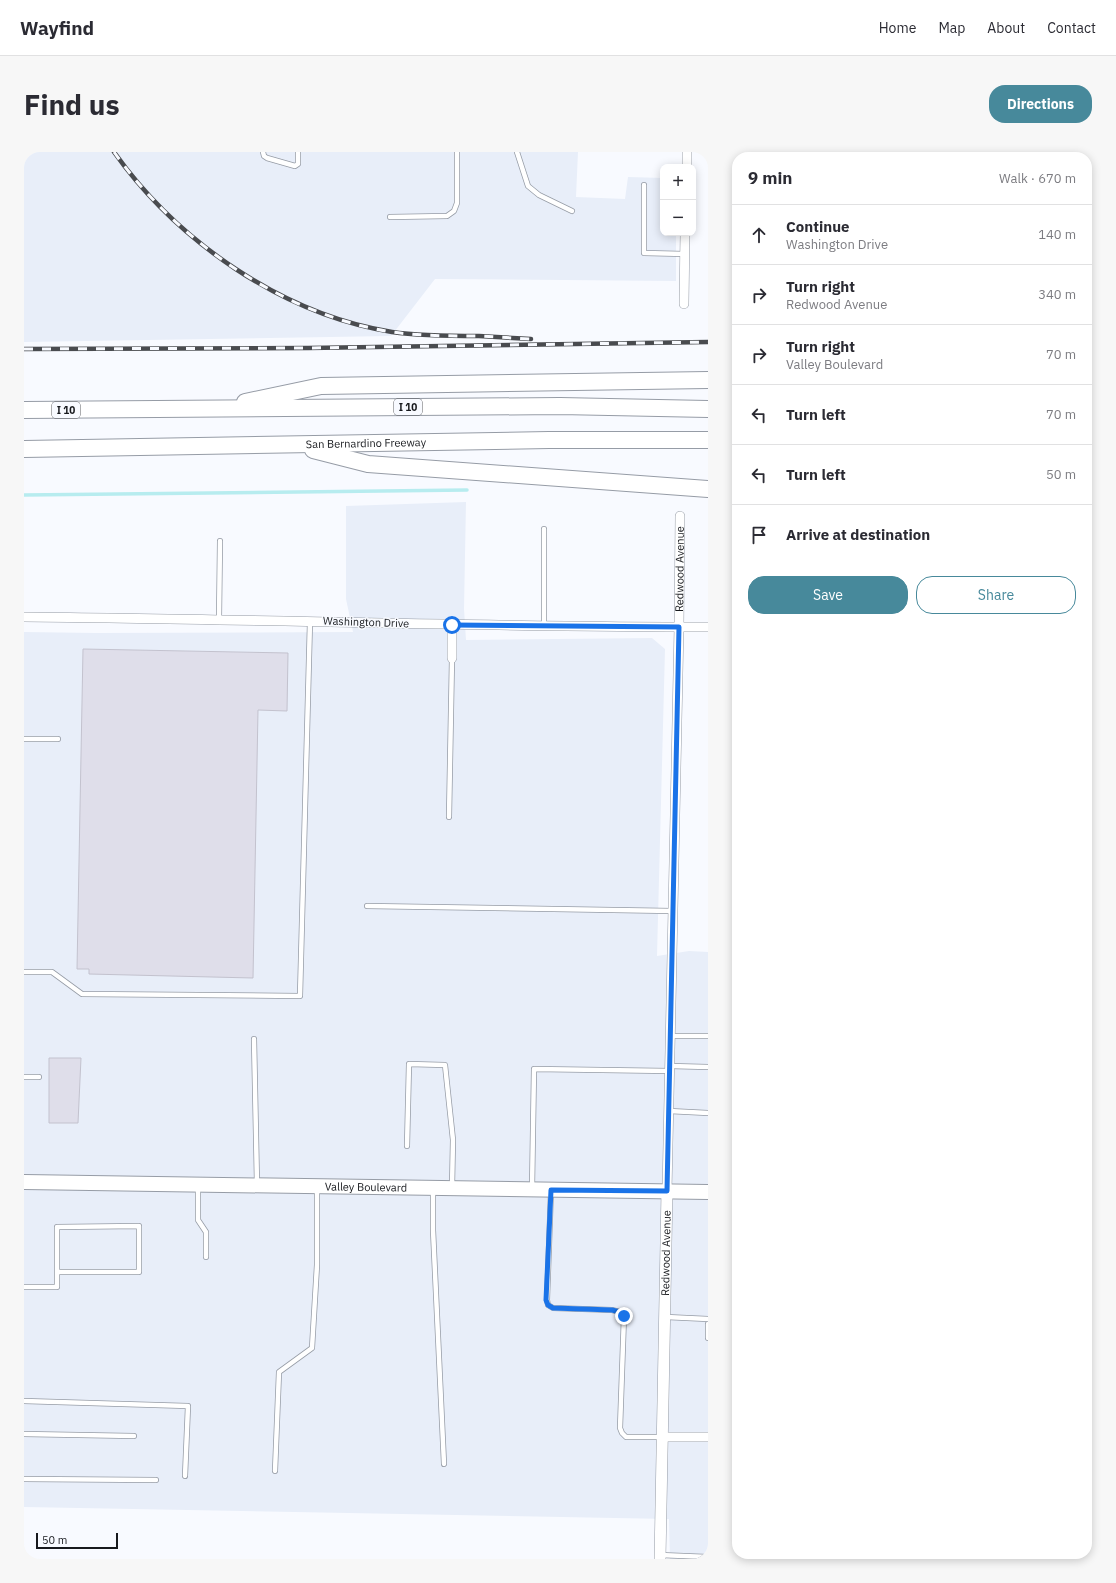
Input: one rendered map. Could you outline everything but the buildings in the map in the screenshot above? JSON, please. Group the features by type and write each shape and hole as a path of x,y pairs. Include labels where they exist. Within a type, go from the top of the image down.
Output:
{"highway":[{"path":"212,409 321,386 708,380"},
{"name":"I 10","path":"24,410 560,406 708,409"},
{"name":"San Bernardino Freeway","path":"24,450 549,440 708,440"},
{"path":"292,445 368,464 708,489"}],"main road":[{"name":"Valley Boulevard","path":"24,1182 708,1192"}],"street":[{"path":"687,152 687,164"},
{"path":"684,304 686,236"},
{"name":"Redwood Avenue","path":"660,1557 680,516"},
{"name":"Washington Drive","path":"24,616 452,625 708,627"},
{"path":"452,625 452,658"},
{"path":"663,1437 708,1437"}],"lane":[{"path":"263,152 264,156 267,158 295,166 298,164 298,152"},
{"path":"390,217 447,216 454,211 457,203 457,152"},
{"path":"517,152 528,186 539,195 572,211"},
{"path":"644,185 644,253 685,254"},
{"path":"544,529 544,626"},
{"path":"219,619 220,541"},
{"path":"24,972 52,972 82,994 300,996 310,621"},
{"path":"449,817 452,658"},
{"path":"24,738 58,739"},
{"path":"367,906 673,911"},
{"path":"671,1036 708,1036"},
{"path":"254,1039 258,1185"},
{"path":"407,1146 409,1064 445,1065 453,1140 452,1188"},
{"path":"532,1189 534,1069 708,1067"},
{"path":"24,1077 39,1077"},
{"path":"669,1112 708,1113"},
{"path":"198,1185 198,1220 206,1232 206,1257"},
{"path":"275,1470 279,1372 312,1348 317,1265 317,1186"},
{"path":"433,1188 433,1230 444,1464"},
{"path":"551,1190 546,1300 548,1305 553,1308 612,1310 620,1312 624,1316 620,1428 622,1433 626,1436 663,1437"},
{"path":"24,1287 57,1287 57,1272 57,1227 139,1226 139,1272 57,1272"},
{"path":"665,1316 708,1319"},
{"path":"708,1324 708,1338"},
{"path":"24,1401 188,1406 185,1476"},
{"path":"24,1434 134,1436"},
{"path":"24,1479 156,1480"},
{"path":"660,1557 708,1557"}],"shaded area":[{"path":"24,152 578,152 576,197 625,199 628,177 660,178 660,236 676,236 676,281 435,279 391,336 24,342"},
{"path":"466,502 464,609 466,640 652,638 665,649 657,956 689,951 708,952 708,1559 670,1559 669,1519 24,1507 24,632 353,632 346,599 346,506"}],"waterway":[{"path":"24,495 467,490"}],"railway":[{"path":"114,152 140,185 169,215 201,244 236,269 273,291 311,309 351,323 392,332 424,335 531,339"},
{"path":"24,349 308,348 708,342"}],"route":[{"path":"452,625 679,627 667,1191 551,1190 546,1300 548,1305 553,1308 612,1310 620,1312 624,1316"}]}
